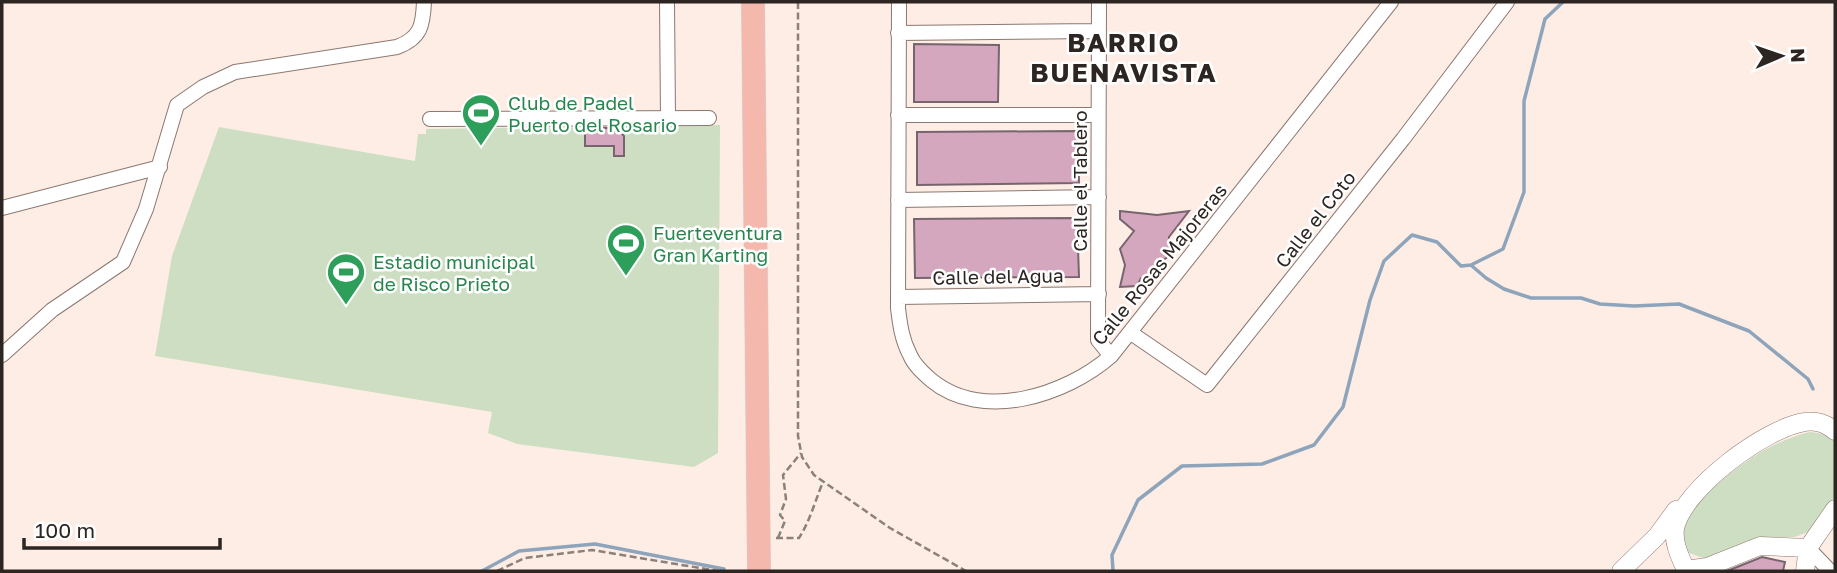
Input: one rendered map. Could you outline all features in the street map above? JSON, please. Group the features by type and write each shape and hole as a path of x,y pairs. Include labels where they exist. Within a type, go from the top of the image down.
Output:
{"main road":[{"path":"752,2 759,571"}],"street":[{"path":"2,355 52,310 123,262 146,209 177,105 202,87 235,72 397,47 417,36 423,21 424,2"},
{"path":"667,2 668,118"},
{"name":"Calle Rosas Majoreras","path":"899,2 898,297 901,335 911,358 922,372 943,389 963,398 991,401 1018,400 1042,394 1097,368 1111,356 1391,2"},
{"name":"Calle el Tablero","path":"1098,2 1098,340 1111,356"},
{"name":"Calle el Coto","path":"1131,333 1208,385 1403,139 1507,2"},
{"path":"898,33 1099,31"},
{"path":"898,115 1098,115"},
{"path":"430,119 709,118"},
{"path":"2,208 160,167"},
{"path":"898,200 1099,197"},
{"name":"Calle del Agua","path":"898,297 1099,294"},
{"path":"1621,571 1657,537 1685,496 1716,471 1755,444 1787,428 1835,416"},
{"path":"1806,422 1824,424 1835,431"},
{"path":"1716,471 1683,512 1676,525 1675,542 1684,571 1707,567 1760,546 1808,548 1830,571"},
{"path":"1805,571 1808,548 1835,509"}],"path":[{"path":"798,2 798,436 801,453 814,475 890,528 967,571"},
{"path":"778,538 785,521 780,514 786,499 783,475 801,453"},
{"path":"772,539 795,539 802,534 824,481"},
{"path":"498,571 525,558 592,550 718,571"}],"green space":[{"path":"720,125 718,453 694,467 517,444 488,433 492,412 155,356 172,256 219,127 415,161 418,134 426,134 426,129"},
{"path":"1810,432 1824,434 1835,441 1835,497 1808,532 1795,537 1763,537 1706,559 1689,553 1682,540 1684,526 1704,496 1759,453"}],"building":[{"path":"914,44 999,45 998,102 914,102"},
{"path":"585,128 617,128 624,136 624,156 614,156 614,146 585,146"},
{"path":"1078,131 1079,183 917,185 917,132"},
{"path":"1120,211 1157,215 1189,211 1169,237 1169,256 1162,261 1161,271 1152,280 1141,278 1137,286 1120,287 1125,265 1120,249 1134,231 1120,219"},
{"path":"1077,218 1079,277 915,278 914,219"},
{"path":"1762,557 1785,562 1783,571 1727,571"}],"waterway":[{"path":"1113,571 1112,555 1138,500 1182,466 1262,464 1314,445 1343,407 1370,300 1384,261 1412,235 1437,242 1461,266 1471,265 1503,249 1524,192 1524,101 1545,19 1563,2"},
{"path":"1472,266 1504,289 1531,298 1581,298 1600,304 1634,306 1679,304 1749,331 1808,379 1813,389"},
{"path":"482,571 519,551 595,544 724,569"}],"place":[{"name":"Club de Padel Puerto del Rosario","path":"481,147"},
{"name":"Fuerteventura Gran Karting","path":"626,277"},
{"name":"Estadio municipal de Risco Prieto","path":"346,306"}],"district":[{"name":"BARRIO BUENAVISTA","path":"1124,57"}]}
